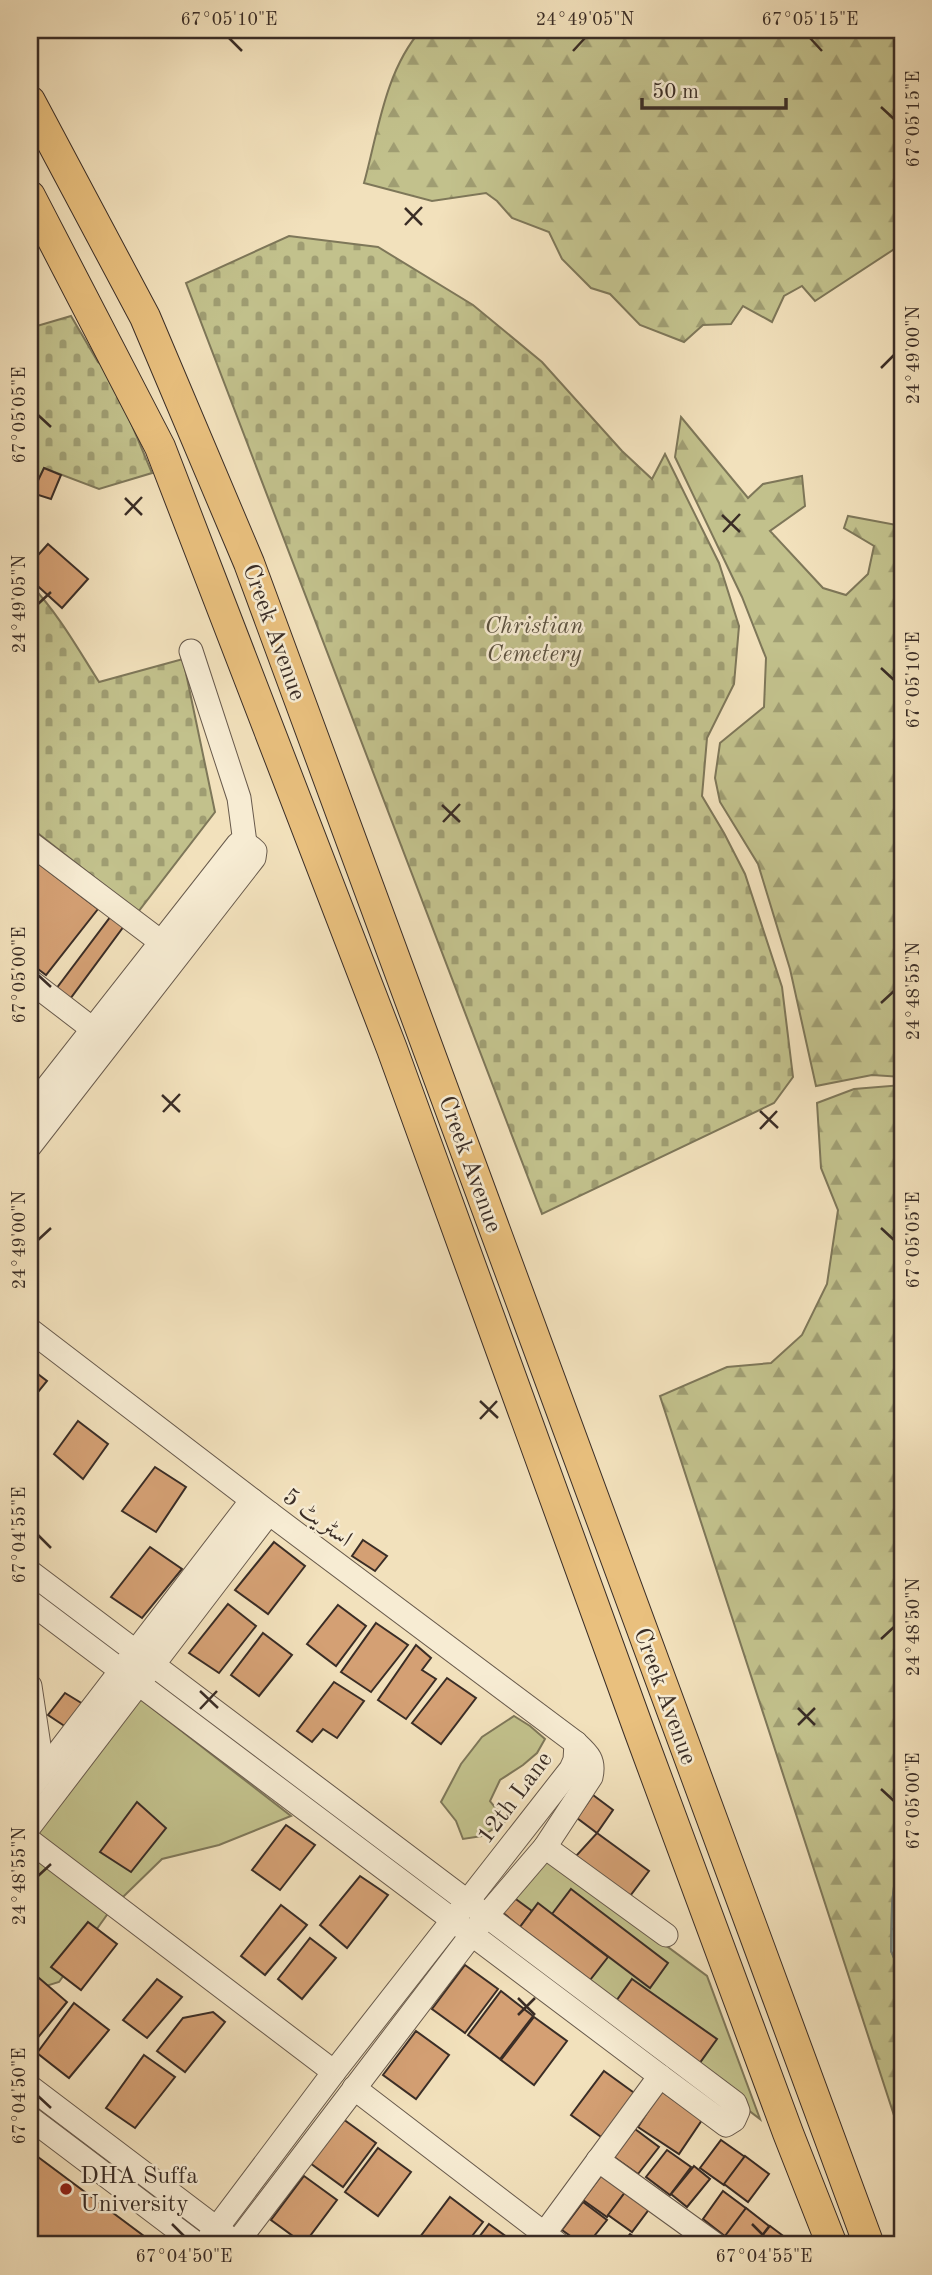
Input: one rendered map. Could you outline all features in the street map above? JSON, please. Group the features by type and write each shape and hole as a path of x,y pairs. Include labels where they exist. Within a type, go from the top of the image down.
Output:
{"main road":[{"name":"Creek Avenue","path":"30,101 145,317 249,563 869,2245"},
{"name":"Creek Avenue","path":"30,196 160,447 392,1049 650,1759 831,2245"}],"street":[{"path":"191,651 239,798 245,844"},
{"path":"30,843 160,942"},
{"path":"30,1146 254,858 254,851 245,844 238,844 94,1030 33,1097"},
{"path":"30,981 94,1030"},
{"name":"اسٹریٹ 5","path":"30,1330 260,1507 576,1743"},
{"path":"30,1826 129,1677 260,1507"},
{"path":"30,1572 736,2103 737,2116 726,2125 30,1602"},
{"path":"36,1781 129,1677"},
{"path":"30,1686 36,1781"},
{"name":"12th Lane","path":"236,2245 486,1916 545,1847 591,1777 593,1767 589,1755 576,1743"},
{"name":"12th Lane","path":"211,2237 334,2072 571,1769 575,1760 576,1743"},
{"path":"30,1841 334,2072"},
{"path":"545,1847 666,1935"},
{"path":"354,2088 552,2240 598,2160 660,2076"},
{"path":"30,2087 211,2237 236,2245"},
{"path":"30,2118 198,2245"},
{"path":"598,2160 716,2245"}],"green space":[{"path":"421,30 902,30 902,244 815,301 802,286 784,296 772,322 743,306 731,324 703,325 684,342 640,325 610,294 591,288 562,259 549,232 512,218 486,193 432,201 364,183 391,83 409,46"},
{"name":"Christian Cemetery","path":"289,236 378,247 473,305 542,362 622,451 652,479 665,454 719,563 739,626 734,684 707,738 702,796 745,874 782,987 793,1077 774,1103 542,1214 186,283"},
{"path":"71,316 98,362 109,370 152,473 99,489 44,468 30,498 30,328"},
{"path":"681,417 748,498 763,484 802,476 805,506 770,531 823,588 846,595 868,574 874,546 844,528 848,516 902,526 902,1077 872,1075 816,1086 790,969 758,864 720,802 715,778 720,743 764,707 766,658 742,597 675,457"},
{"path":"30,584 59,619 99,682 183,659 215,812 138,912 30,827"},
{"path":"902,1085 902,1848 898,1852 892,1904 891,1951 902,1976 902,2140 660,1396 727,1367 771,1363 802,1335 827,1284 838,1210 821,1168 817,1103 854,1089"},
{"path":"139,1698 291,1816 219,1845 162,1859 123,1897 35,1834"},
{"path":"514,1716 545,1739 537,1753 500,1780 490,1801 506,1821 482,1836 463,1839 456,1821 441,1802 461,1764 482,1737"},
{"path":"30,1852 109,1912 59,1982 30,1991"},
{"path":"545,1856 707,1976 760,2119 496,1918"}],"water":[{"path":"902,1848 902,1976 891,1951 892,1904 898,1851"}],"building":[{"path":"44,468 61,475 51,499 32,493"},
{"path":"48,544 88,579 62,608 30,579 30,564"},
{"path":"30,857 98,909 46,975 30,963"},
{"path":"114,912 127,922 70,999 56,989"},
{"path":"30,1368 47,1381 30,1402"},
{"path":"78,1421 108,1444 83,1479 54,1454"},
{"path":"155,1467 186,1487 156,1532 122,1511"},
{"path":"363,1540 387,1556 375,1571 352,1556"},
{"path":"274,1542 305,1566 268,1614 235,1590"},
{"path":"150,1547 182,1569 142,1618 111,1597"},
{"path":"228,1604 256,1626 219,1673 189,1653"},
{"path":"338,1605 366,1626 336,1666 307,1644"},
{"path":"376,1623 408,1645 371,1692 341,1672"},
{"path":"263,1633 292,1655 259,1696 231,1675"},
{"path":"416,1645 431,1658 422,1670 436,1679 406,1719 378,1700"},
{"path":"447,1678 476,1698 441,1744 412,1723"},
{"path":"334,1682 364,1701 337,1738 323,1729 312,1742 297,1731"},
{"path":"65,1693 83,1704 66,1727 48,1715"},
{"path":"593,1795 613,1810 597,1833 577,1818"},
{"path":"137,1802 166,1828 131,1872 100,1852"},
{"path":"286,1825 315,1845 280,1890 252,1870"},
{"path":"597,1833 649,1871 630,1896 576,1856"},
{"path":"360,1876 388,1895 347,1948 320,1925"},
{"path":"571,1889 668,1963 650,1988 552,1914"},
{"path":"513,1897 532,1911 520,1927 502,1912"},
{"path":"538,1903 608,1957 590,1980 520,1927"},
{"path":"281,1905 307,1925 265,1975 241,1956"},
{"path":"88,1922 117,1944 81,1990 51,1967"},
{"path":"310,1938 336,1958 302,1999 278,1979"},
{"path":"465,1965 498,1989 465,2033 432,2009"},
{"path":"39,1978 67,2002 31,2046 30,1990"},
{"path":"157,1979 182,1997 147,2038 123,2020"},
{"path":"632,1979 717,2039 699,2064 614,2004"},
{"path":"501,1991 533,2016 500,2059 468,2035"},
{"path":"74,2003 109,2030 69,2078 37,2053"},
{"path":"213,2012 225,2022 185,2072 157,2051 183,2018"},
{"path":"534,2017 567,2041 534,2085 501,2060"},
{"path":"416,2031 449,2055 416,2099 383,2075"},
{"path":"144,2055 175,2077 135,2128 106,2108"},
{"path":"604,2071 637,2095 604,2139 571,2115"},
{"path":"661,2091 702,2120 679,2154 638,2127"},
{"path":"343,2119 376,2143 343,2187 310,2163"},
{"path":"635,2129 659,2147 638,2174 614,2157"},
{"path":"721,2140 745,2157 724,2185 700,2168"},
{"path":"378,2148 411,2172 378,2216 345,2192"},
{"path":"667,2150 691,2167 670,2195 646,2177"},
{"name":"DHA Suffa University","path":"30,2151 156,2245 30,2245"},
{"path":"745,2156 769,2174 748,2202 724,2184"},
{"path":"694,2166 710,2179 687,2207 671,2194"},
{"path":"604,2172 628,2189 607,2217 583,2200"},
{"path":"304,2176 337,2200 304,2244 271,2220"},
{"path":"629,2187 653,2204 632,2232 608,2215"},
{"path":"723,2191 747,2209 726,2237 703,2219"},
{"path":"450,2197 483,2222 465,2245 423,2245 417,2241"},
{"path":"583,2202 607,2220 587,2245 562,2230"},
{"path":"746,2208 769,2226 755,2245 738,2245 725,2236"},
{"path":"489,2224 518,2245 473,2245"},
{"path":"770,2226 794,2244 755,2245"},
{"path":"630,2234 645,2245 621,2245"}],"place":[{"name":"DHA Suffa University","path":"66,2189"}]}
